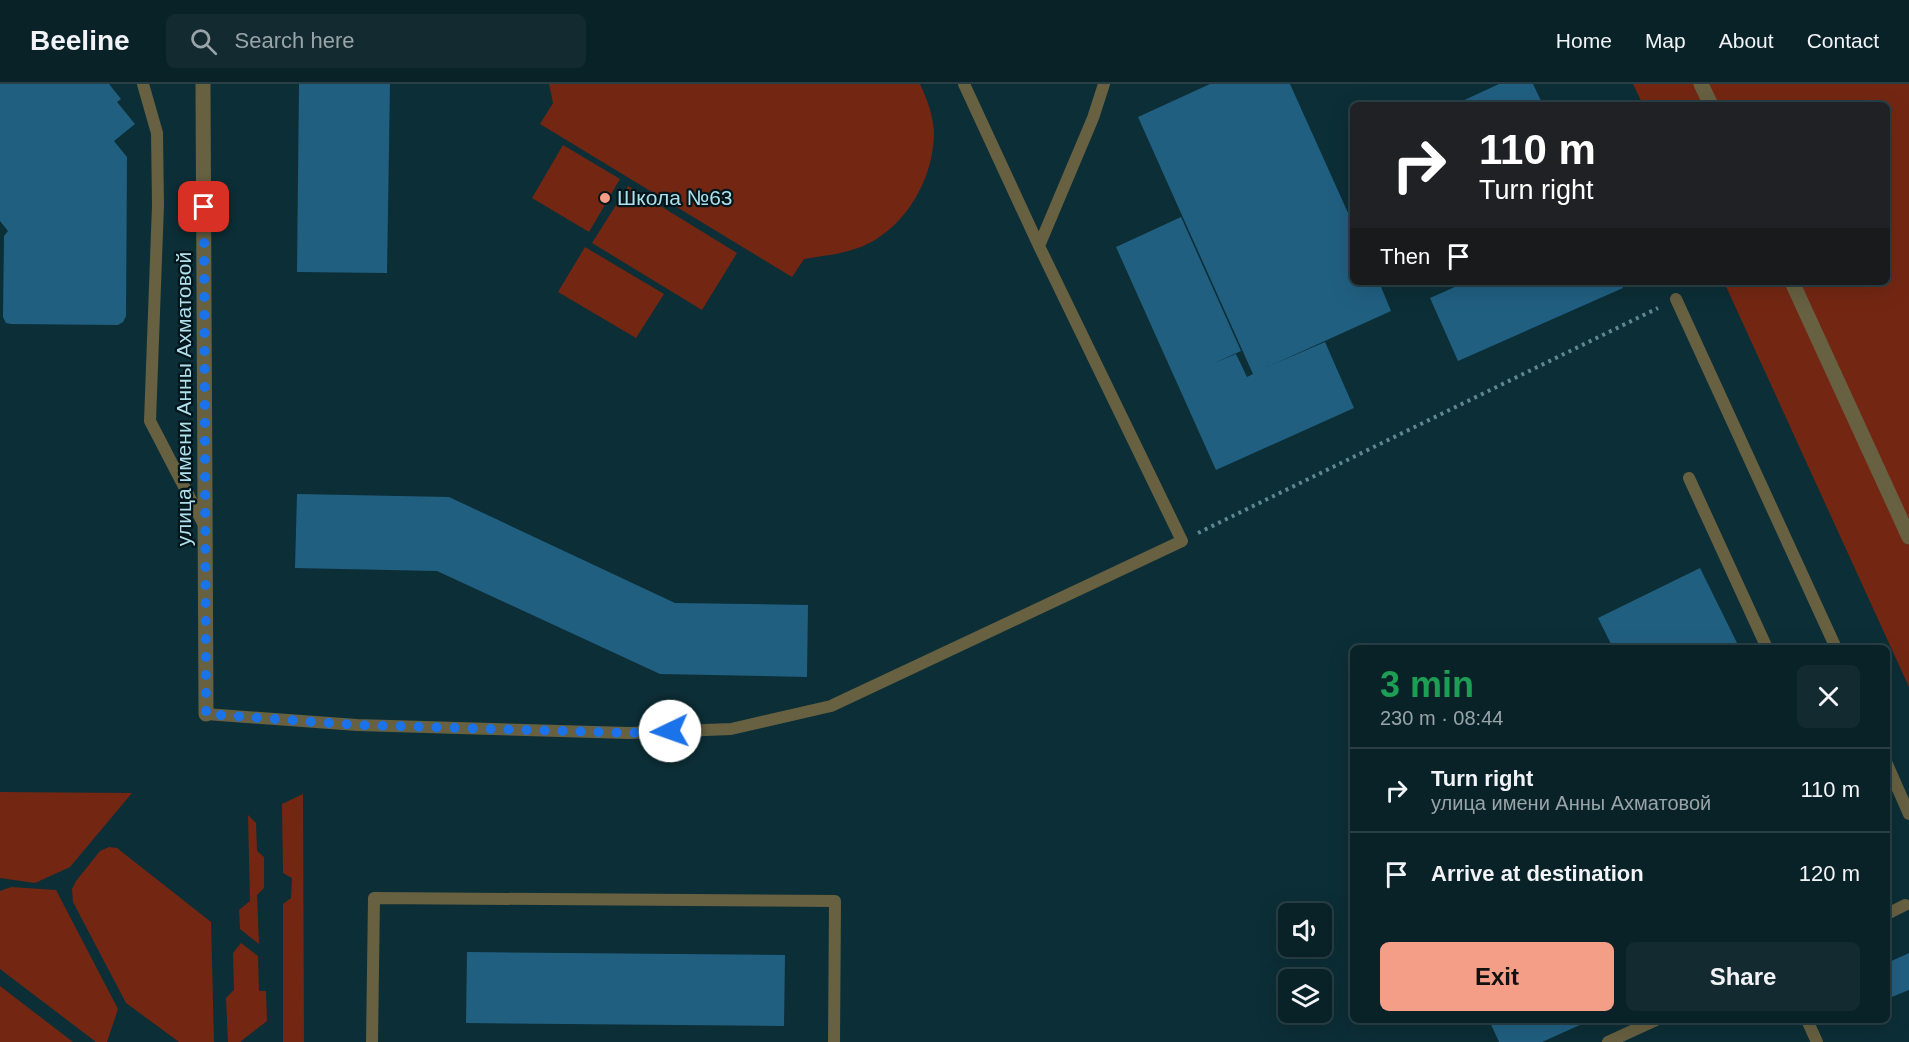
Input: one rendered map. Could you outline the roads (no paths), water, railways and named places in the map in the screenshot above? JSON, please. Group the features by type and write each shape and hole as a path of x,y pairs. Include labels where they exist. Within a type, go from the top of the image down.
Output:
{"street":[{"name":"улица имени Анны Ахматовой","path":"203,84 206,714"},
{"path":"1701,84 1710,102"},
{"path":"1793,285 1909,537"}],"lane":[{"path":"143,84 157,133 158,205 150,421 205,527"},
{"path":"206,714 357,725 629,733 731,729 831,706 1182,541 1039,246 964,84"},
{"path":"1039,246 1093,118 1104,84"},
{"path":"1676,299 1832,645"},
{"path":"1689,478 1766,645"},
{"path":"1890,771 1909,814"},
{"path":"372,1042 374,898 835,902 834,1042"},
{"path":"1890,912 1905,905"},
{"path":"1608,1042 1649,1023"},
{"path":"1808,1023 1817,1042"}],"place":[{"name":"Школа №63","path":"605,198"}]}
